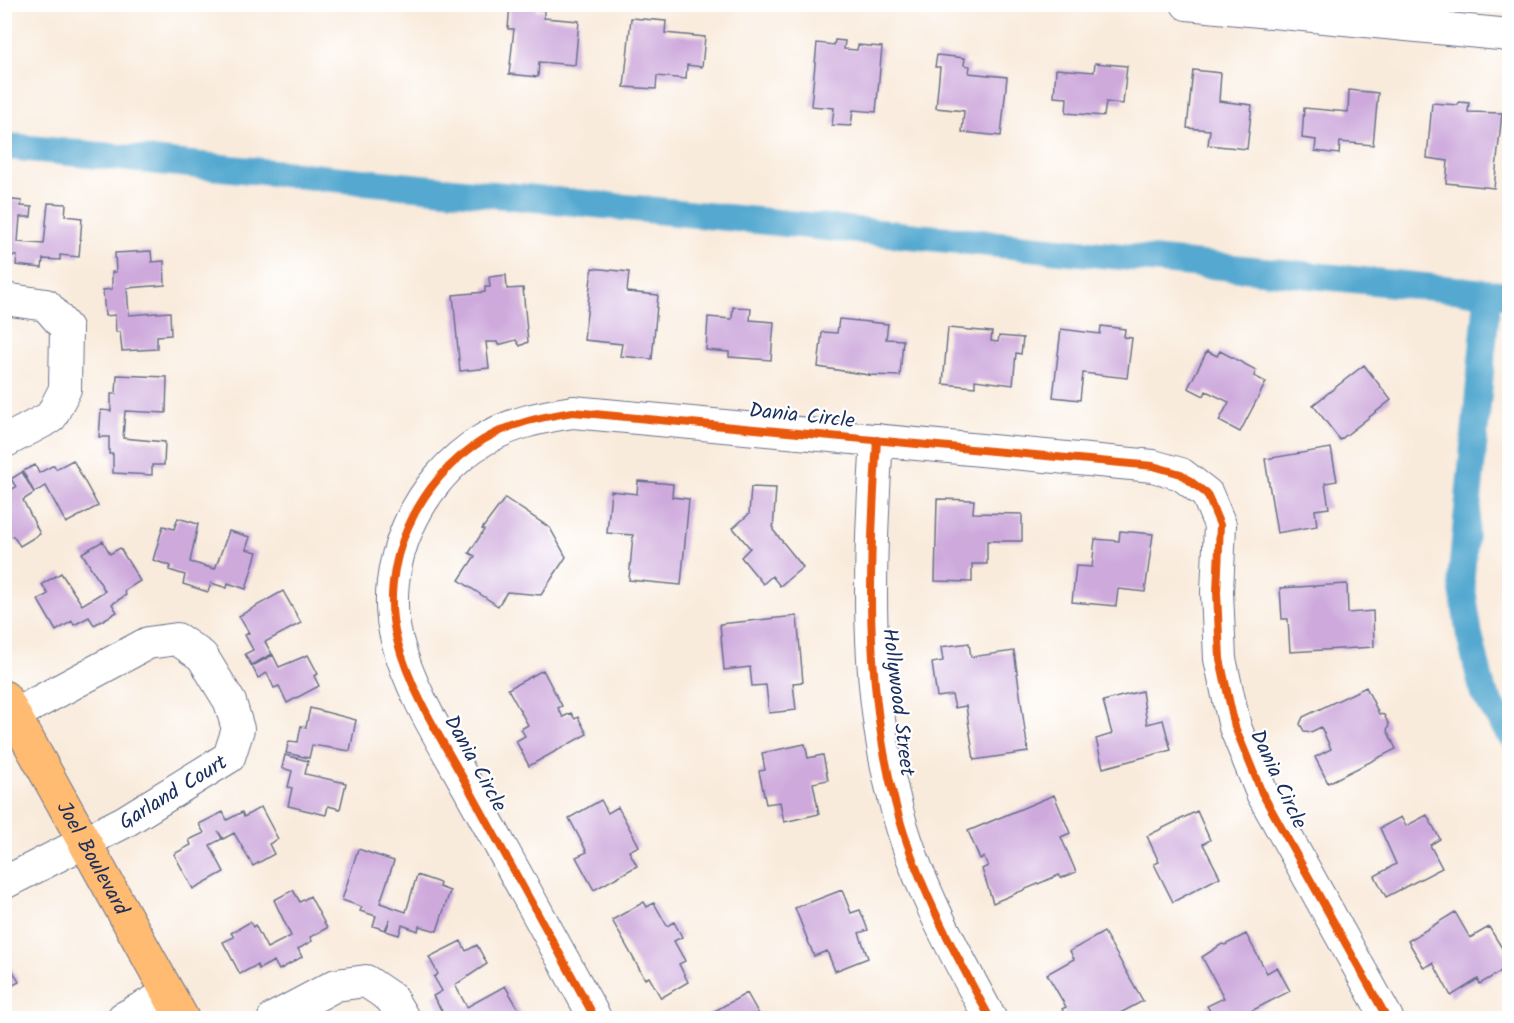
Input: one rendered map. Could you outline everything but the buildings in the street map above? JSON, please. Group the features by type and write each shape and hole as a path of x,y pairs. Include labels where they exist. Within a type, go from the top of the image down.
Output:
{"main road":[{"name":"Joel Boulevard","path":"9,706 175,1006"}],"street":[{"path":"1187,4 1509,36"},
{"path":"4,300 46,305 66,328 65,389 51,417 4,442"},
{"name":"Dania Circle","path":"595,1018 421,701 406,669 396,639 392,610 393,582 398,554 414,515 438,478 459,458 499,432 538,417 573,412 1153,466 1181,474 1207,494 1220,525 1217,621 1222,670 1235,728 1262,793 1387,1018"},
{"name":"Hollywood Street","path":"877,440 870,577 872,651 880,728 895,803 917,865 956,957 990,1018"},
{"name":"Garland Court","path":"9,706 148,643 177,639 202,656 230,702 238,729 229,757 124,822 84,842 9,871"},
{"path":"274,1018 336,985 366,981 391,998 403,1018"},
{"path":"123,1018 175,1006"}],"waterway":[{"path":"4,146 1510,295"},
{"path":"1488,293 1461,579 1469,633 1483,692 1510,735"}],"cycle path":[{"path":"595,1018 419,697 403,660 392,612 393,583 398,554 408,527 422,501 439,477 483,440 504,429 549,416 573,412 1153,466 1181,474 1207,494 1220,525 1217,592 1220,659 1235,727 1262,793 1387,1018"},
{"path":"877,440 872,531 871,622 878,713 885,758 903,831 913,859 949,940 990,1018"}]}
